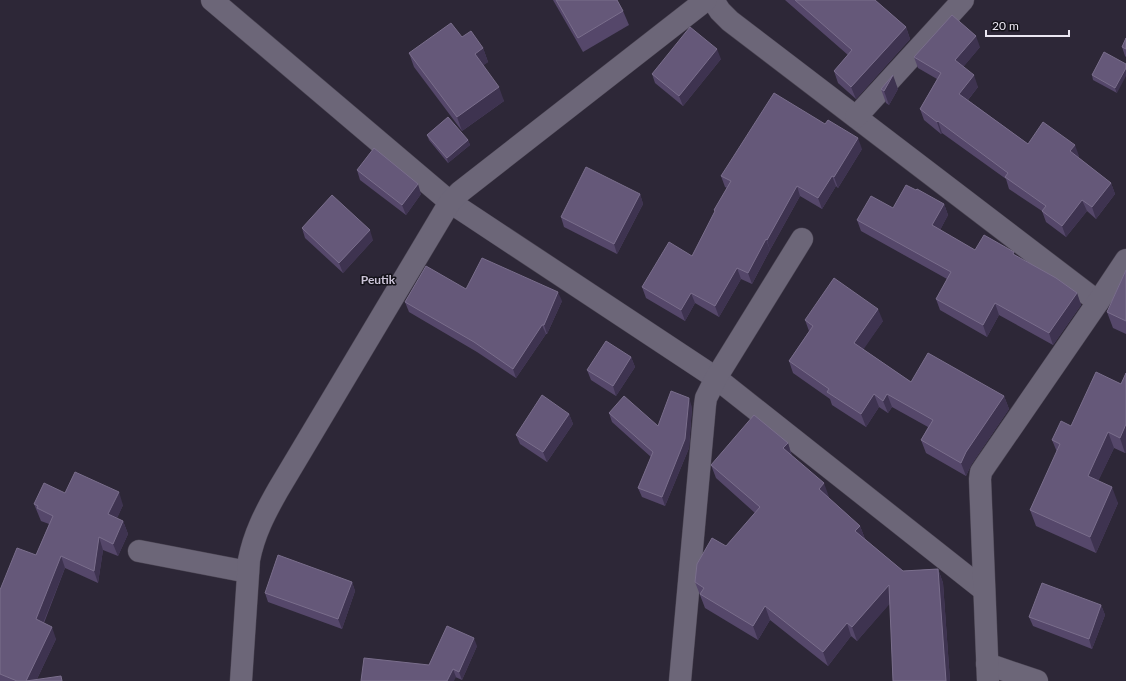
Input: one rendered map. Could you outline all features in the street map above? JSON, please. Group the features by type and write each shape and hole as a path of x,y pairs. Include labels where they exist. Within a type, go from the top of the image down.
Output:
{"street":[{"path":"212,0 450,202 716,378 984,590"},
{"path":"241,681 248,572 251,548 259,524 264,513 450,202 460,192 706,0"},
{"path":"713,0 720,11 730,21 1098,302"},
{"path":"856,117 963,0"},
{"path":"680,681 704,405 716,378 802,239"},
{"path":"1037,681 987,672 980,479 989,459 1126,260"},
{"path":"139,551 248,572"}],"building":[{"path":"556,0 617,0 623,11 578,38"},
{"path":"795,0 875,0 906,27 851,87 834,71 852,50"},
{"path":"952,15 976,36 955,60 974,75 959,94 1028,144 1043,122 1075,145 1070,151 1111,183 1092,207 1082,200 1062,226 1042,211 1046,206 1005,177 1008,173 920,109 941,73 914,57"},
{"path":"451,23 462,37 471,31 483,48 475,54 499,87 457,117 409,53"},
{"path":"690,27 717,49 679,96 652,74"},
{"path":"1126,38 1126,49 1122,47"},
{"path":"1104,52 1126,64 1126,68 1115,88 1092,75"},
{"path":"893,75 884,91 881,89"},
{"path":"774,93 825,124 828,120 858,138 834,177 832,176 818,198 797,186 748,273 737,268 715,306 691,293 681,310 642,287 669,242 692,256 715,211 714,210 731,181 721,176"},
{"path":"448,117 468,140 447,158 427,135"},
{"path":"374,148 418,184 402,205 357,170"},
{"path":"586,167 640,194 614,244 561,217"},
{"path":"906,185 916,190 917,189 944,204 932,225 975,250 984,235 1014,252 1013,254 1056,278 1077,293 1049,333 995,303 983,325 936,299 951,272 857,220 871,196 893,208"},
{"path":"332,195 370,230 339,263 302,228"},
{"path":"482,258 558,292 544,325 542,325 513,369 474,342 405,302 426,266 466,289"},
{"path":"1126,270 1126,321 1107,312"},
{"path":"834,278 878,309 854,343 911,382 928,353 1004,396 966,452 961,463 921,440 933,420 887,394 883,401 874,394 861,414 827,392 829,389 789,361 813,326 805,320"},
{"path":"606,341 631,357 613,386 587,370"},
{"path":"1096,372 1121,384 1126,373 1126,424 1120,438 1108,432 1088,476 1112,487 1090,537 1030,510 1060,444 1052,440 1061,421 1071,426"},
{"path":"671,391 689,398 685,439 662,497 638,488 653,452 609,413 624,396 658,426"},
{"path":"542,395 569,414 543,452 516,435"},
{"path":"754,415 788,443 783,448 824,483 819,489 860,526 855,531 903,571 938,569 946,681 893,681 889,585 852,627 847,623 823,652 765,606 753,626 700,594 704,588 695,582 697,564 712,538 726,546 760,507 711,465"},
{"path":"75,472 119,492 108,514 123,521 113,544 99,537 94,571 61,556 36,619 52,627 26,681 17,681 0,674 0,590 17,548 36,555 53,516 37,508 38,506 34,504 44,483 65,493"},
{"path":"278,555 352,582 338,619 265,593"},
{"path":"1042,583 1101,605 1089,639 1029,617"},
{"path":"447,626 474,638 459,672 453,669 447,681 361,681 364,658 429,665"},
{"path":"61,676 62,681 26,681"}],"district":[{"name":"Peutik","path":"378,279"}]}
